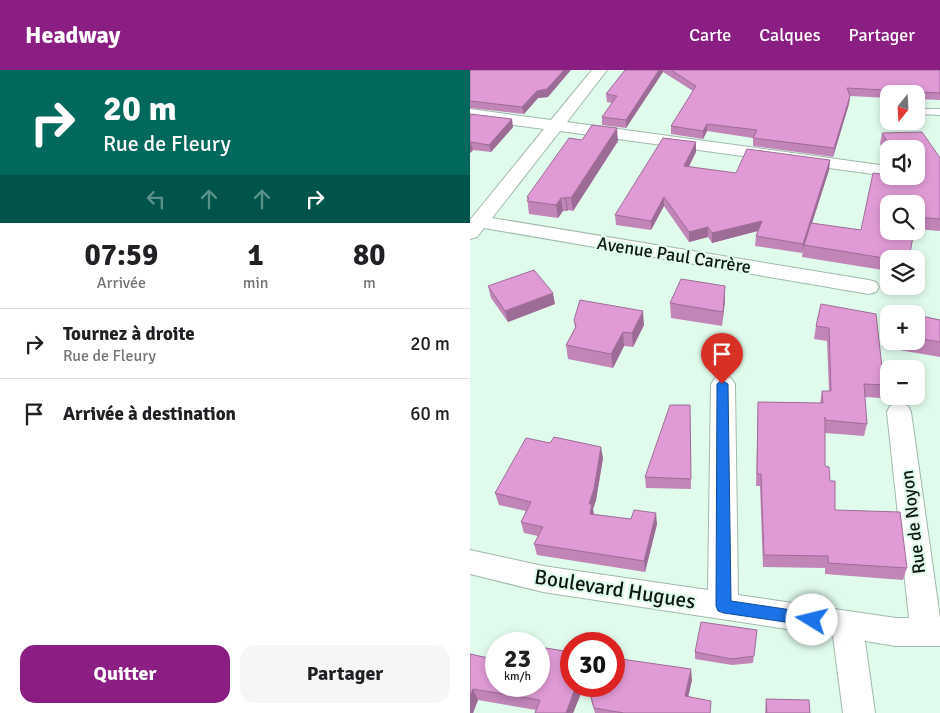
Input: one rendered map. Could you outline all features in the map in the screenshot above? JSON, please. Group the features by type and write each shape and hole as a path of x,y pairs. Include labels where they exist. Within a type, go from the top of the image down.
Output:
{"street":[{"path":"475,228 600,70"},
{"path":"470,114 880,170"},
{"name":"Avenue Paul Carrère","path":"475,228 869,287"},
{"path":"722,384 724,606"},
{"name":"Rue de Noyon","path":"899,412 933,632"},
{"name":"Boulevard Hugues","path":"470,562 543,579 847,625 896,632 933,632"},
{"path":"847,625 859,713"}],"lane":[{"path":"925,111 940,112"}],"building":[{"path":"470,70 564,70 547,89 537,91 522,107 470,101"},
{"path":"625,70 659,70 626,120 602,117 617,96 606,94"},
{"path":"671,70 940,70 940,93 925,92 925,85 880,85 880,90 847,88 850,96 834,148 753,138 757,130 707,124 703,131 671,126 696,86"},
{"path":"470,114 512,119 489,145 470,143"},
{"path":"592,125 617,128 571,198 561,198 556,205 527,201 529,198 527,197 569,138 582,140"},
{"path":"922,132 940,158 940,219 925,218 925,195 880,195 880,240 912,240 911,250 880,250 880,257 804,245 811,223 861,230 873,173 880,174 880,185 925,185 925,140 886,140 882,133"},
{"path":"663,138 696,142 684,166 736,173 747,149 830,160 803,244 756,236 762,221 712,233 708,227 689,232 664,197 651,221 615,215"},
{"path":"534,270 553,293 505,311 488,286"},
{"path":"681,279 725,286 723,312 670,303"},
{"path":"580,300 643,311 632,333 623,332 611,354 566,345 576,327 574,320"},
{"path":"821,304 876,314 881,360 880,385 864,384 867,424 825,420 825,466 829,467 830,481 835,481 835,510 900,512 907,568 828,563 828,556 764,555 761,474 757,474 758,402 823,403 822,391 831,391 829,328 816,326"},
{"path":"925,317 940,320 940,342 925,340"},
{"path":"670,405 690,405 691,479 645,477"},
{"path":"554,437 601,447 594,489 589,504 592,504 590,514 631,519 634,510 656,513 644,561 534,544 543,527 521,522 531,502 495,493 526,438 550,443"},
{"path":"701,622 757,630 754,656 732,659 695,652"},
{"path":"550,649 560,650 560,697 572,697 566,713 535,713 540,700 522,697 550,697"},
{"path":"470,654 485,657 485,691 473,689 470,696"},
{"path":"625,660 691,669 685,696 711,701 710,713 624,713 594,708 591,697 625,697"},
{"path":"766,699 809,700 810,713 767,713"}],"route":[{"path":"722,384 724,606 812,620"}]}
